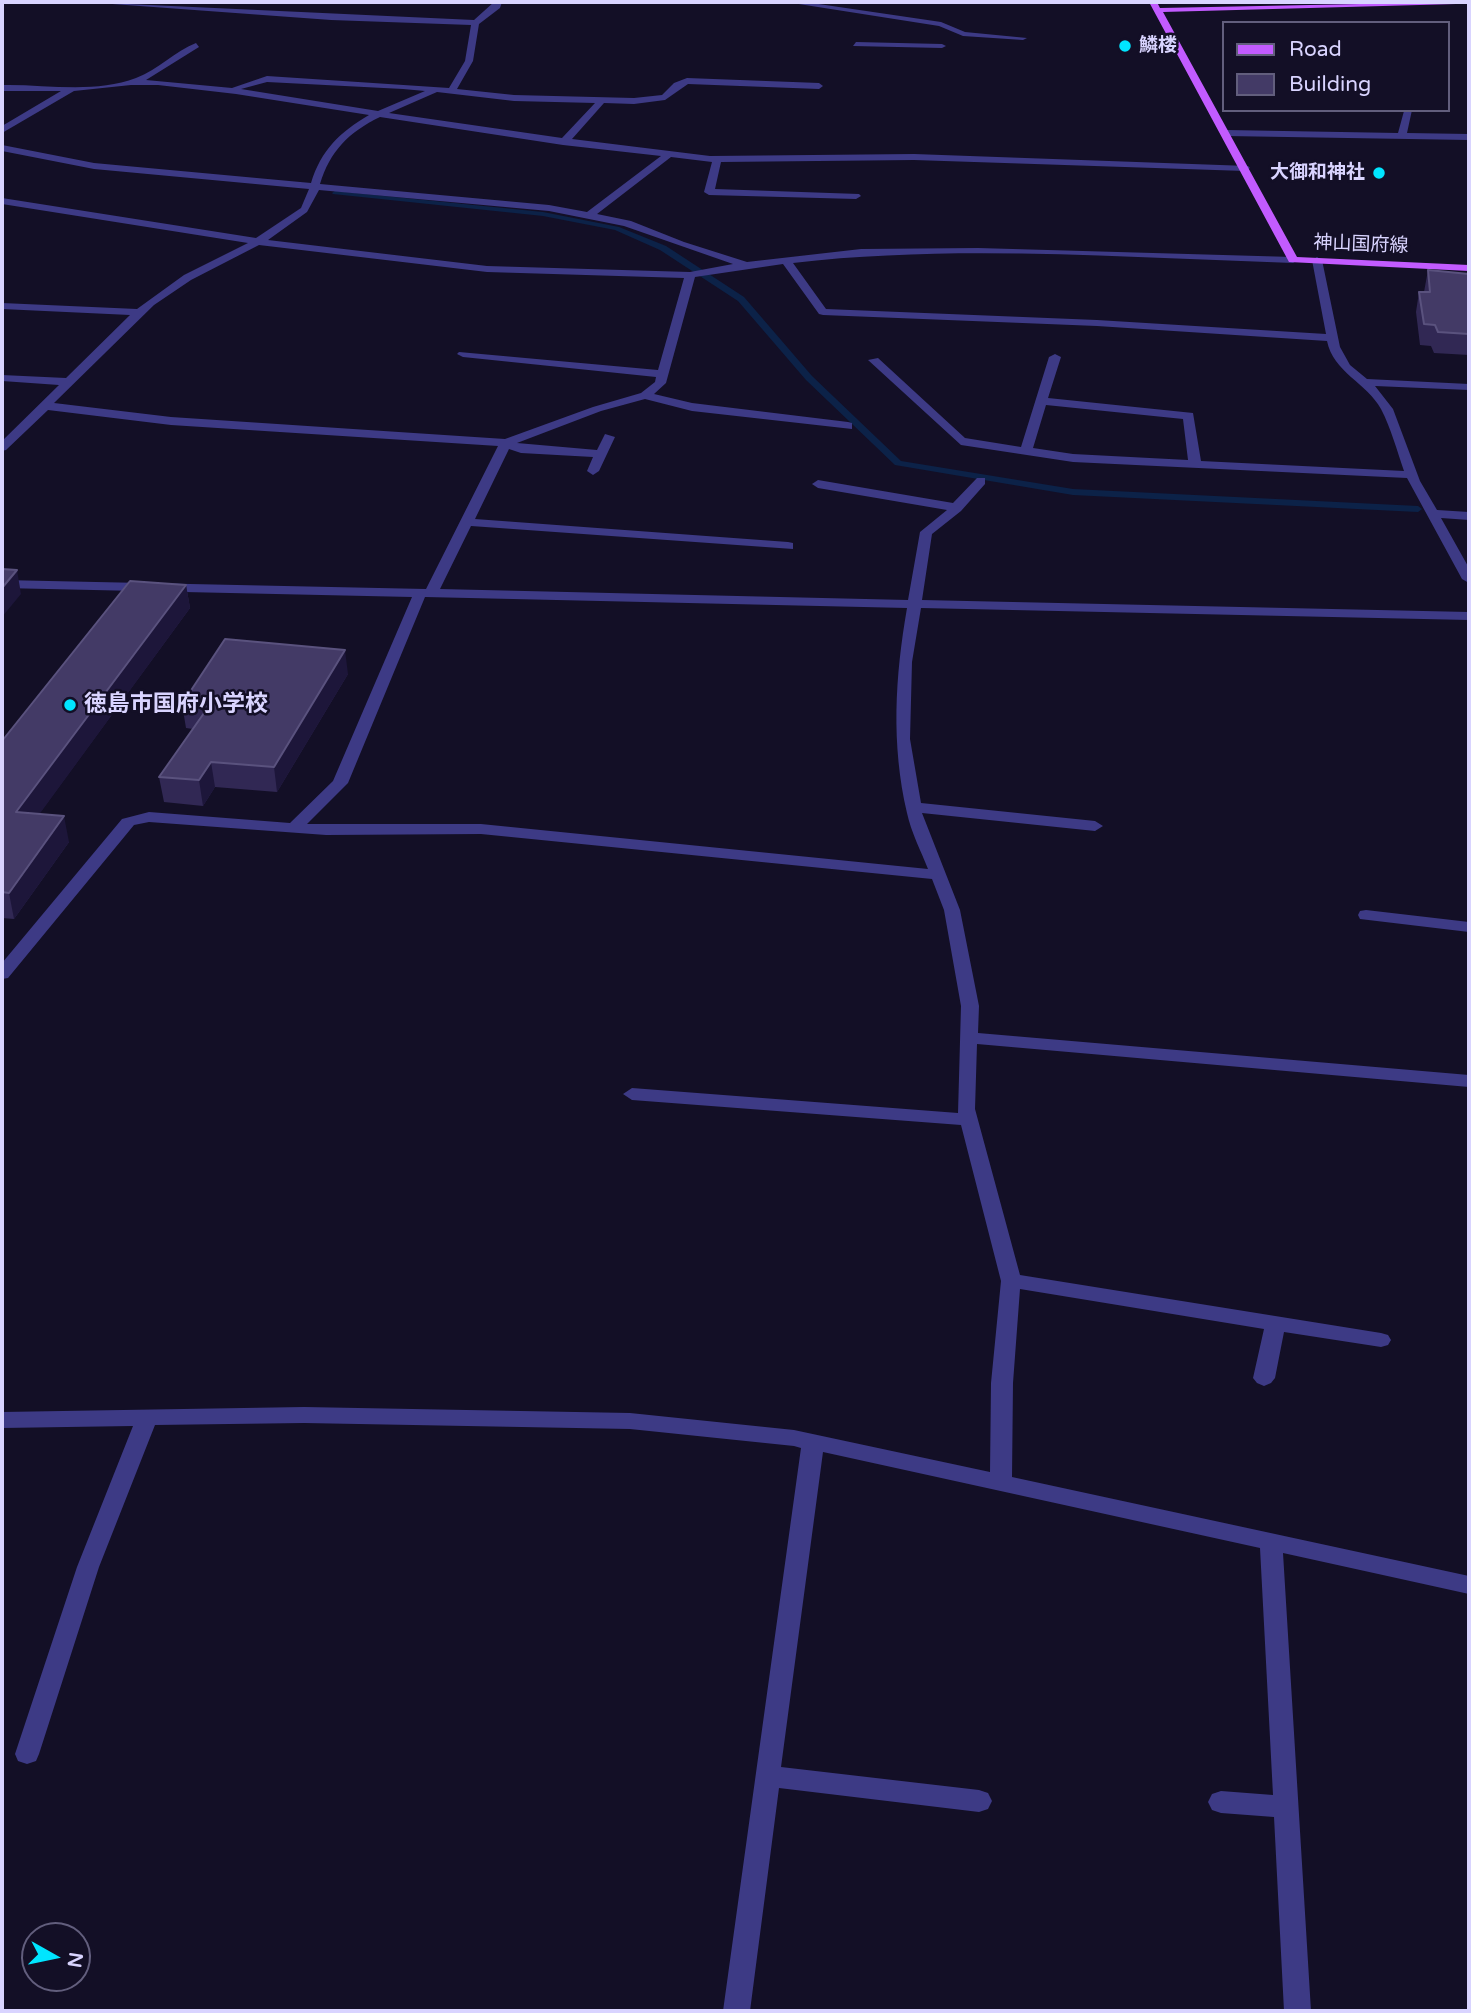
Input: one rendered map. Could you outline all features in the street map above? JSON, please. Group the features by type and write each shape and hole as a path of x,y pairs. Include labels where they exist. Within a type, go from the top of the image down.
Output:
{"main road":[{"path":"1156,6 1455,2"},
{"name":"神山国府線","path":"1156,6 1293,260 1469,268"}],"street":[{"path":"89,2 331,18 476,23"},
{"path":"452,90 469,63 472,29 481,15 497,6 498,2"},
{"path":"790,2 947,27 963,34 1023,38"},
{"path":"856,44 942,48 947,27"},
{"path":"133,83 168,67 177,57 196,45"},
{"path":"228,90 267,79 452,90 514,98 653,101 665,97 677,85 687,81 819,86"},
{"path":"2,88 158,82 228,90 563,142 717,159 914,157 1245,168"},
{"path":"2,130 74,87"},
{"path":"2,447 48,406 141,312 184,279 285,224 308,207 323,159 343,134 365,119 437,89"},
{"path":"563,142 601,101"},
{"path":"1402,137 1409,112"},
{"path":"1226,133 1469,137"},
{"path":"2,148 94,166 549,208 626,223 746,265"},
{"path":"588,216 668,155"},
{"path":"717,159 709,192 856,196"},
{"path":"807,195 810,182"},
{"path":"2,201 255,241 486,269 695,274 746,265 861,252 978,251 1293,260"},
{"path":"1317,260 1334,347 1346,367 1387,409 1412,475 1469,579"},
{"path":"786,261 823,312 1097,323 1332,338"},
{"path":"294,828 340,783 426,593 467,522 506,443 597,409 645,395 660,383 695,274"},
{"path":"2,306 141,312"},
{"path":"463,354 663,374"},
{"path":"1026,451 1055,357"},
{"path":"874,360 961,441 1073,457 1412,475"},
{"path":"2,378 72,382"},
{"path":"1363,382 1469,387"},
{"path":"645,395 692,407 848,426"},
{"path":"1042,401 1189,416 1195,464"},
{"path":"48,406 171,421 506,443 521,449 601,454"},
{"path":"593,471 609,437"},
{"path":"981,481 957,508 926,531 905,662 903,739 914,807 955,924 970,1006 966,1109 1011,1281 1002,1383 1001,1483"},
{"path":"818,484 957,508"},
{"path":"1432,514 1469,516"},
{"path":"467,522 788,546"},
{"path":"2,583 1469,616"},
{"path":"914,807 1095,826"},
{"path":"2,974 128,822 149,817 326,830 481,829 938,875"},
{"path":"1366,915 1469,927"},
{"path":"968,1038 1469,1081"},
{"path":"632,1094 968,1120"},
{"path":"1011,1281 1381,1340"},
{"path":"1264,1378 1276,1323"},
{"path":"2,1420 303,1415 630,1421 794,1438 1469,1586"},
{"path":"27,1754 89,1567 147,1418"},
{"path":"736,2011 814,1443"},
{"path":"1271,1542 1298,2011"},
{"path":"768,1776 979,1801"},
{"path":"1221,1802 1286,1807"}],"building":[{"path":"1428,270 1469,274 1469,334 1438,332 1435,325 1424,324 1419,292 1430,292"},
{"path":"2,569 17,570 2,588"},
{"path":"130,581 186,585 16,812 64,816 9,893 2,892 2,741"},
{"path":"225,639 345,650 274,767 211,762 199,780 159,777 209,706 182,704"}],"waterway":[{"path":"335,193 543,214 617,228 663,248 741,299 809,378 898,463 1073,492 1418,509"}],"place":[{"name":"鱗楼","path":"1125,46"},
{"name":"大御和神社","path":"1379,173"},
{"name":"徳島市国府小学校","path":"70,705"}]}
